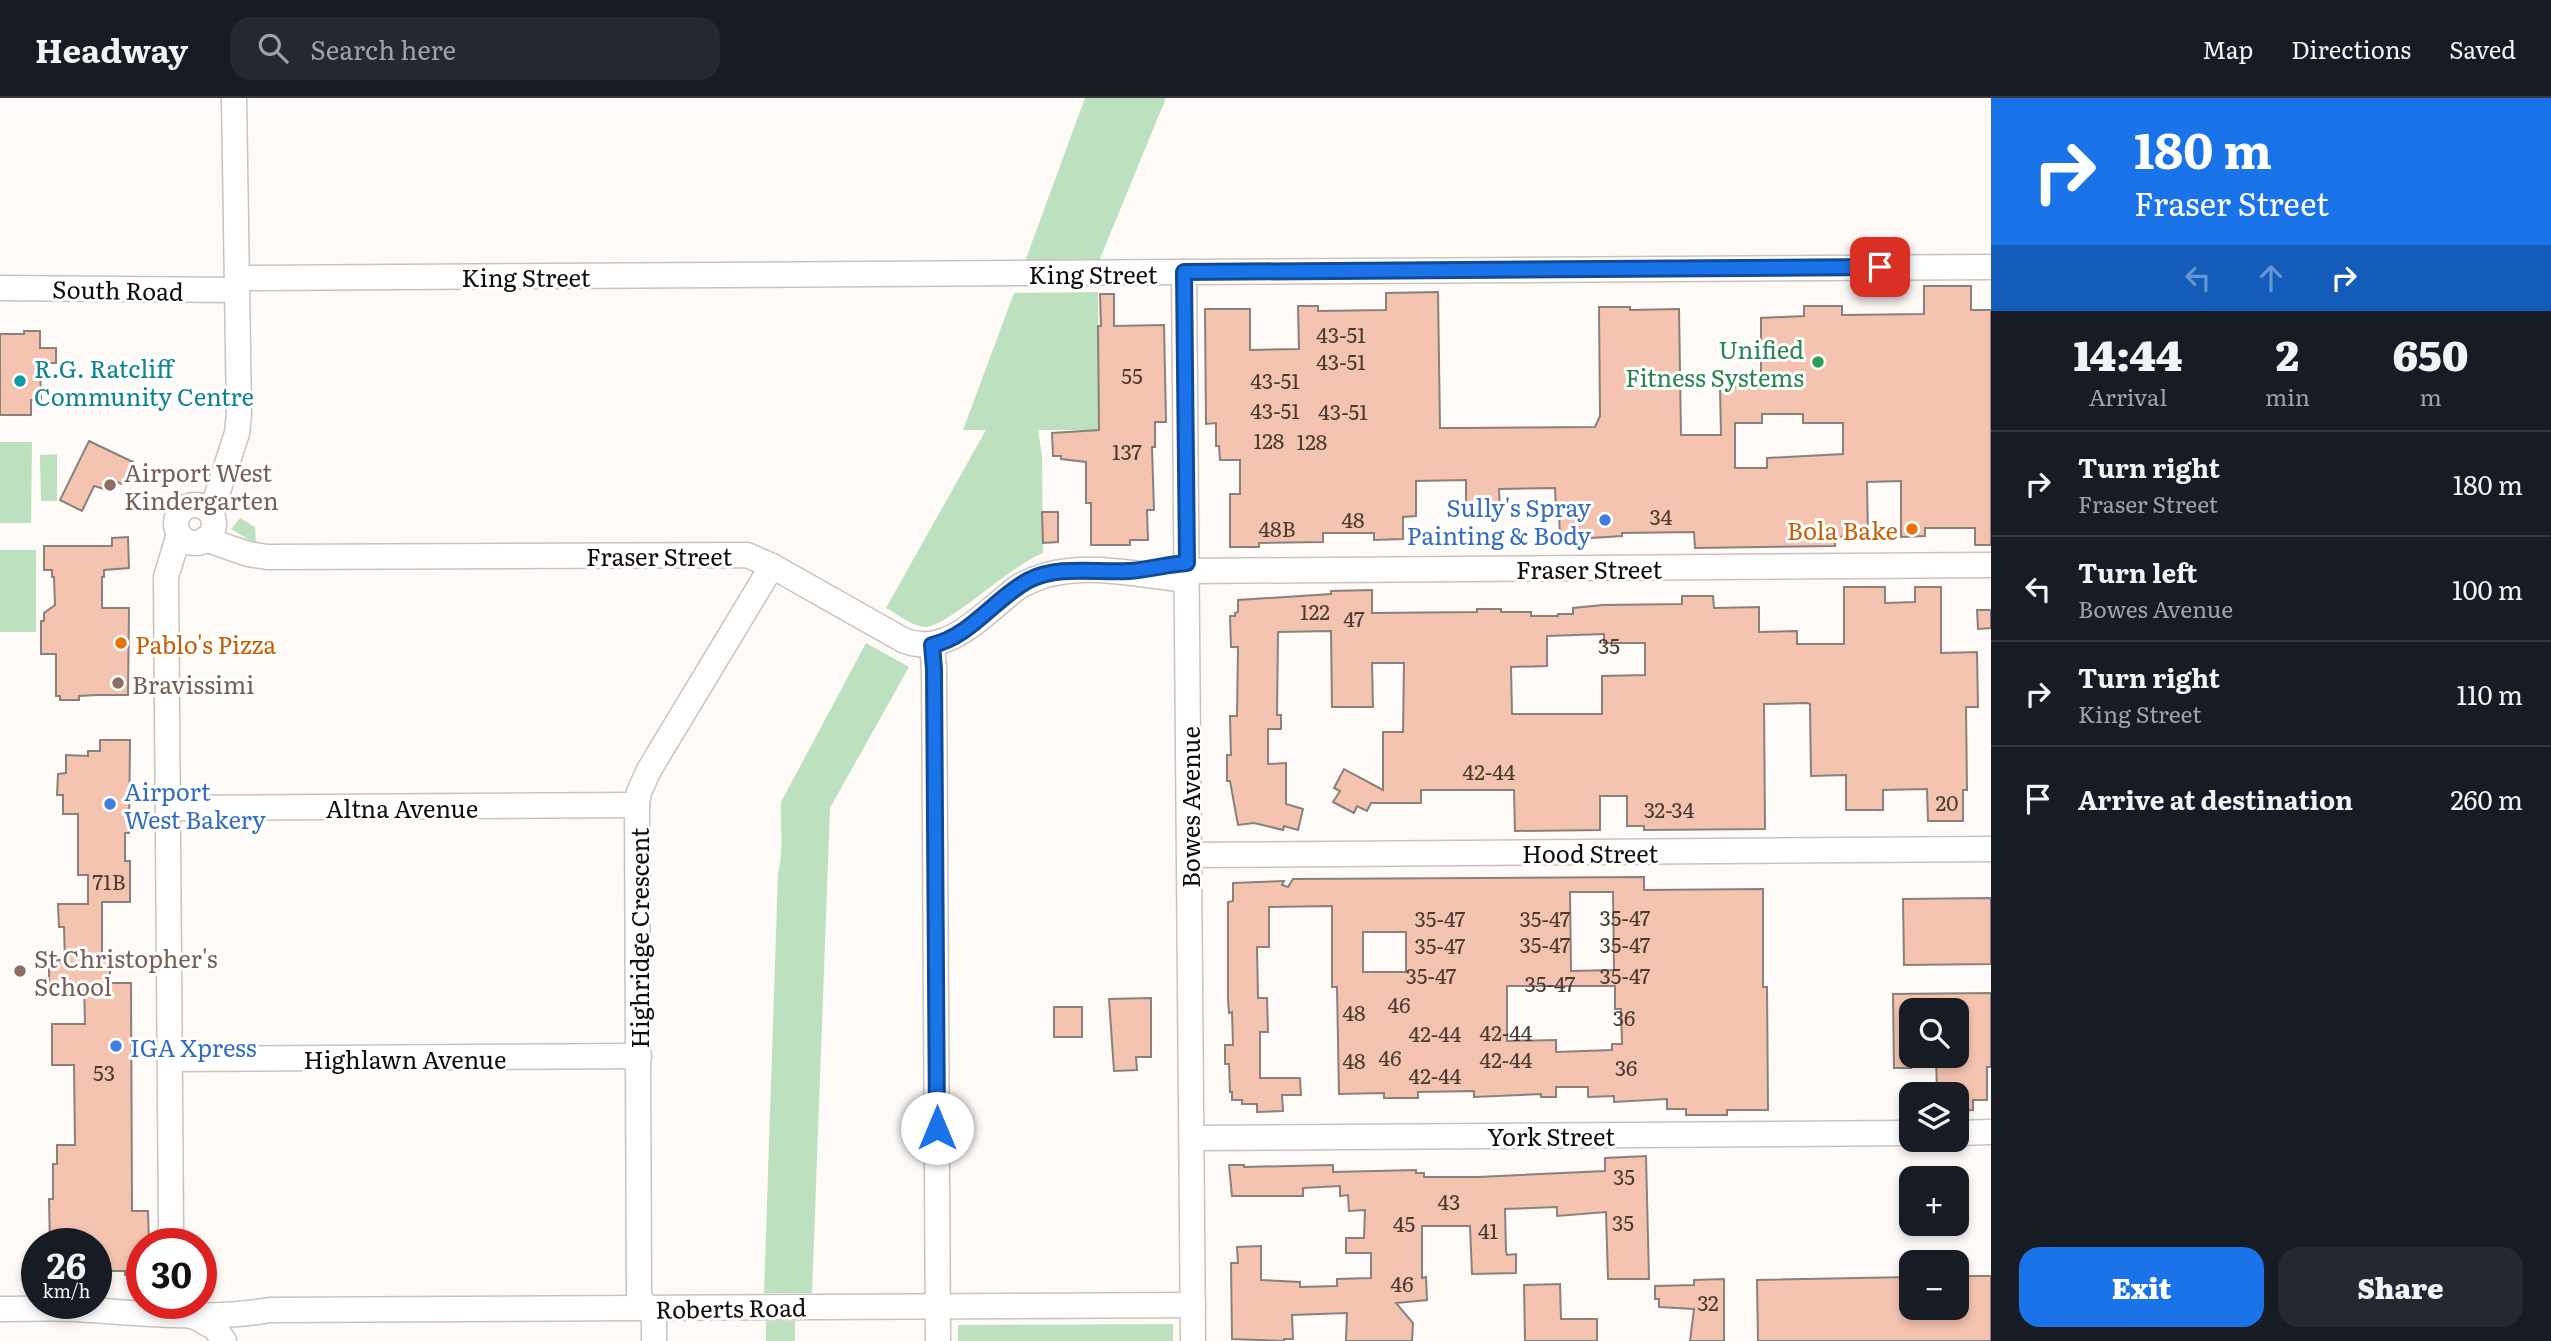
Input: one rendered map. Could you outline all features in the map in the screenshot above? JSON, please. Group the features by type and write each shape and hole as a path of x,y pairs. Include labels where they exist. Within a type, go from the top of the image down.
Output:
{"street":[{"path":"172,1228 166,597 199,527 237,433 239,414 234,98"},
{"name":"King Street","path":"237,284 1184,272 1991,267"},
{"name":"Bowes Avenue","path":"1184,272 1193,1341"},
{"name":"South Road","path":"0,288 237,284"},
{"name":"Fraser Street","path":"199,527 267,557 747,555 772,566 903,640 912,644 932,645 948,640 1017,588 1040,576 1060,572 1991,565"},
{"name":"Highridge Crescent","path":"654,1341 654,1318 639,1297 637,805 639,792 649,770 772,566"},
{"path":"932,645 938,1341"},
{"name":"Altna Avenue","path":"168,808 637,805"},
{"name":"Hood Street","path":"1190,855 1991,849"},
{"name":"Highlawn Avenue","path":"171,1059 639,1056"},
{"path":"1969,1132 1991,1132"},
{"name":"York Street","path":"1192,1139 1899,1133"},
{"name":"Roberts Road","path":"217,1307 270,1310 1193,1305"},
{"name":"Roberts Road","path":"0,1309 21,1309"},
{"path":"240,1310 240,1341"},
{"path":"210,1319 224,1341"}],"green space":[{"path":"1085,98 1166,98 1099,261 1024,264"},
{"path":"1098,292 1099,430 1038,430 1042,456 1043,553 935,624 920,626 886,608 986,430 963,430 1014,293"},
{"path":"0,442 32,442 31,523 0,523"},
{"path":"57,454 57,501 41,501 40,455"},
{"path":"240,518 255,527 256,544 231,529"},
{"path":"0,550 36,550 36,632 0,632"},
{"path":"866,643 909,667 830,808 812,1293 764,1293 781,802"},
{"path":"766,1321 795,1321 795,1341 766,1341"},
{"path":"1173,1324 1173,1341 958,1341 958,1325"}],"building":[{"path":"1924,286 1971,286 1971,310 1991,310 1991,545 1975,545 1975,528 1925,528 1925,536 1901,537 1901,481 1867,482 1868,536 1835,537 1835,546 1695,548 1694,532 1622,533 1622,536 1560,540 1555,488 1499,489 1500,516 1466,517 1466,480 1416,481 1416,516 1403,517 1403,539 1374,540 1374,533 1323,533 1323,542 1259,543 1259,547 1230,547 1230,494 1240,494 1240,460 1220,460 1219,446 1216,446 1216,423 1206,424 1205,309 1250,309 1250,350 1299,349 1298,306 1318,306 1318,311 1386,310 1386,293 1438,292 1440,428 1461,428 1595,427 1600,416 1599,307 1630,307 1630,310 1679,309 1681,435 1721,435 1720,387 1761,387 1761,318 1804,316 1804,306 1842,306 1842,315 1924,314","holes":["1762,414 1803,414 1803,423 1843,423 1843,454 1767,458 1767,468 1735,468 1735,423 1762,423"]},
{"path":"1100,294 1114,294 1114,326 1164,325 1166,422 1155,422 1155,447 1152,447 1154,510 1147,510 1148,540 1130,540 1130,545 1091,545 1091,503 1086,503 1086,462 1053,456 1052,433 1099,430"},
{"name":"R.G. Ratcliff Community Centre","path":"24,331 40,331 40,348 56,348 56,363 40,363 41,400 31,400 31,415 0,415 0,334 24,334"},
{"path":"89,441 133,462 122,484 113,480 108,490 94,486 82,511 60,500"},
{"path":"1042,512 1058,512 1058,542 1043,543"},
{"path":"128,537 129,568 104,570 102,608 129,608 128,695 79,696 79,700 60,700 60,696 56,696 56,654 41,654 41,621 44,621 44,613 55,605 52,570 44,570 44,546 112,546 112,538"},
{"path":"1844,587 1885,587 1885,603 1915,602 1915,587 1941,587 1941,653 1977,652 1978,707 1966,707 1967,790 1963,790 1963,821 1928,821 1927,789 1883,790 1883,810 1846,810 1846,775 1811,776 1808,703 1764,704 1765,829 1644,830 1644,826 1627,826 1627,796 1600,796 1600,830 1515,831 1514,790 1421,790 1421,803 1371,803 1367,811 1357,806 1354,813 1333,802 1340,791 1334,788 1344,769 1383,790 1383,732 1403,732 1404,663 1372,663 1373,707 1332,707 1331,631 1278,632 1277,715 1281,715 1281,729 1268,729 1268,764 1286,763 1286,804 1303,809 1298,830 1284,826 1283,830 1254,823 1238,825 1230,781 1227,781 1227,755 1231,755 1230,716 1237,716 1238,647 1231,647 1230,616 1235,616 1238,612 1238,600 1372,590 1372,613 1477,612 1477,609 1501,609 1501,612 1531,612 1531,616 1558,616 1573,614 1573,608 1682,604 1682,596 1713,596 1714,608 1759,607 1759,632 1797,631 1797,644 1844,644","holes":["1604,634 1604,643 1645,643 1645,675 1602,676 1602,714 1512,714 1511,667 1547,666 1547,636"]},
{"path":"1977,610 1991,610 1991,628 1978,629"},
{"path":"100,740 130,740 129,833 125,833 125,861 130,861 130,902 102,902 102,959 110,959 110,983 131,983 132,1211 148,1211 149,1228 126,1228 125,1275 125,1271 112,1271 112,1228 50,1228 49,1199 53,1199 53,1164 57,1164 57,1145 75,1145 74,1065 52,1065 52,1024 85,1024 84,984 49,984 49,960 65,960 64,927 59,927 58,904 88,904 88,875 78,875 78,814 63,814 63,795 57,795 58,774 66,773 66,755 88,756 88,751 100,751"},
{"path":"1644,877 1644,890 1763,889 1763,987 1767,987 1768,1110 1727,1110 1727,1115 1686,1115 1686,1109 1667,1109 1667,1099 1614,1102 1614,1096 1588,1097 1588,1087 1556,1087 1556,1097 1541,1097 1541,1094 1474,1097 1474,1091 1418,1092 1418,1098 1384,1098 1384,1093 1339,1094 1337,987 1332,987 1332,906 1269,907 1269,947 1257,947 1258,998 1267,998 1268,1032 1260,1032 1260,1078 1300,1078 1301,1095 1282,1095 1283,1111 1257,1112 1257,1104 1242,1104 1242,1100 1232,1100 1229,1064 1225,1064 1225,1045 1233,1045 1232,1012 1229,1013 1228,999 1228,902 1233,901 1233,883 1284,881 1282,885 1288,887 1293,879","holes":["1570,892 1613,892 1614,970 1571,971","1363,932 1406,932 1406,972 1363,972","1507,986 1615,986 1615,1009 1621,1009 1622,1044 1612,1044 1612,1050 1556,1052 1556,1040 1507,1041"]},
{"path":"1991,898 1991,964 1904,965 1903,899"},
{"path":"1991,993 1991,1067 1987,1067 1987,1100 1973,1100 1973,1110 1969,1110 1969,1082 1937,1082 1936,1068 1969,1068 1969,998 1899,998 1899,1068 1894,1068 1893,994"},
{"path":"1151,998 1151,1057 1136,1057 1137,1070 1114,1071 1109,999"},
{"path":"1054,1007 1082,1007 1082,1037 1054,1037"},
{"path":"1646,1156 1649,1279 1608,1279 1606,1212 1557,1216 1557,1207 1505,1209 1506,1251 1507,1255 1516,1254 1516,1273 1472,1274 1470,1226 1422,1226 1422,1278 1426,1277 1427,1300 1396,1303 1413,1323 1412,1341 1346,1341 1347,1313 1292,1315 1293,1339 1232,1339 1231,1263 1238,1263 1237,1247 1261,1246 1261,1280 1300,1282 1300,1287 1337,1286 1337,1279 1371,1278 1371,1253 1346,1253 1346,1238 1364,1238 1365,1210 1349,1211 1348,1195 1340,1196 1340,1186 1303,1188 1303,1196 1232,1196 1229,1165 1333,1165 1333,1172 1416,1170 1416,1173 1424,1173 1424,1177 1478,1177 1605,1171 1605,1158"},
{"path":"1969,1276 1991,1276 1991,1341 1758,1341 1757,1280 1899,1277 1899,1320 1969,1320"},
{"path":"1724,1279 1724,1341 1690,1341 1694,1309 1659,1307 1659,1299 1655,1299 1655,1286 1694,1285 1694,1280"},
{"path":"1560,1284 1561,1319 1597,1319 1597,1341 1525,1341 1524,1285"}],"place":[{"name":"Unified Fitness Systems","path":"1818,362"},
{"name":"R.G. Ratcliff Community Centre","path":"20,381"},
{"name":"Airport West Kindergarten","path":"110,485"},
{"name":"Sully's Spray Painting & Body","path":"1605,520"},
{"name":"Bola Bake","path":"1912,529"},
{"name":"Pablo's Pizza","path":"121,643"},
{"name":"Bravissimi","path":"118,683"},
{"name":"Airport West Bakery","path":"110,804"},
{"name":"St Christopher's School","path":"20,971"},
{"name":"IGA Xpress","path":"116,1046"}],"route":[{"path":"937,1128 932,645 940,644 959,633 1028,580 1051,572 1131,571 1187,563 1184,272 1880,267"}]}
